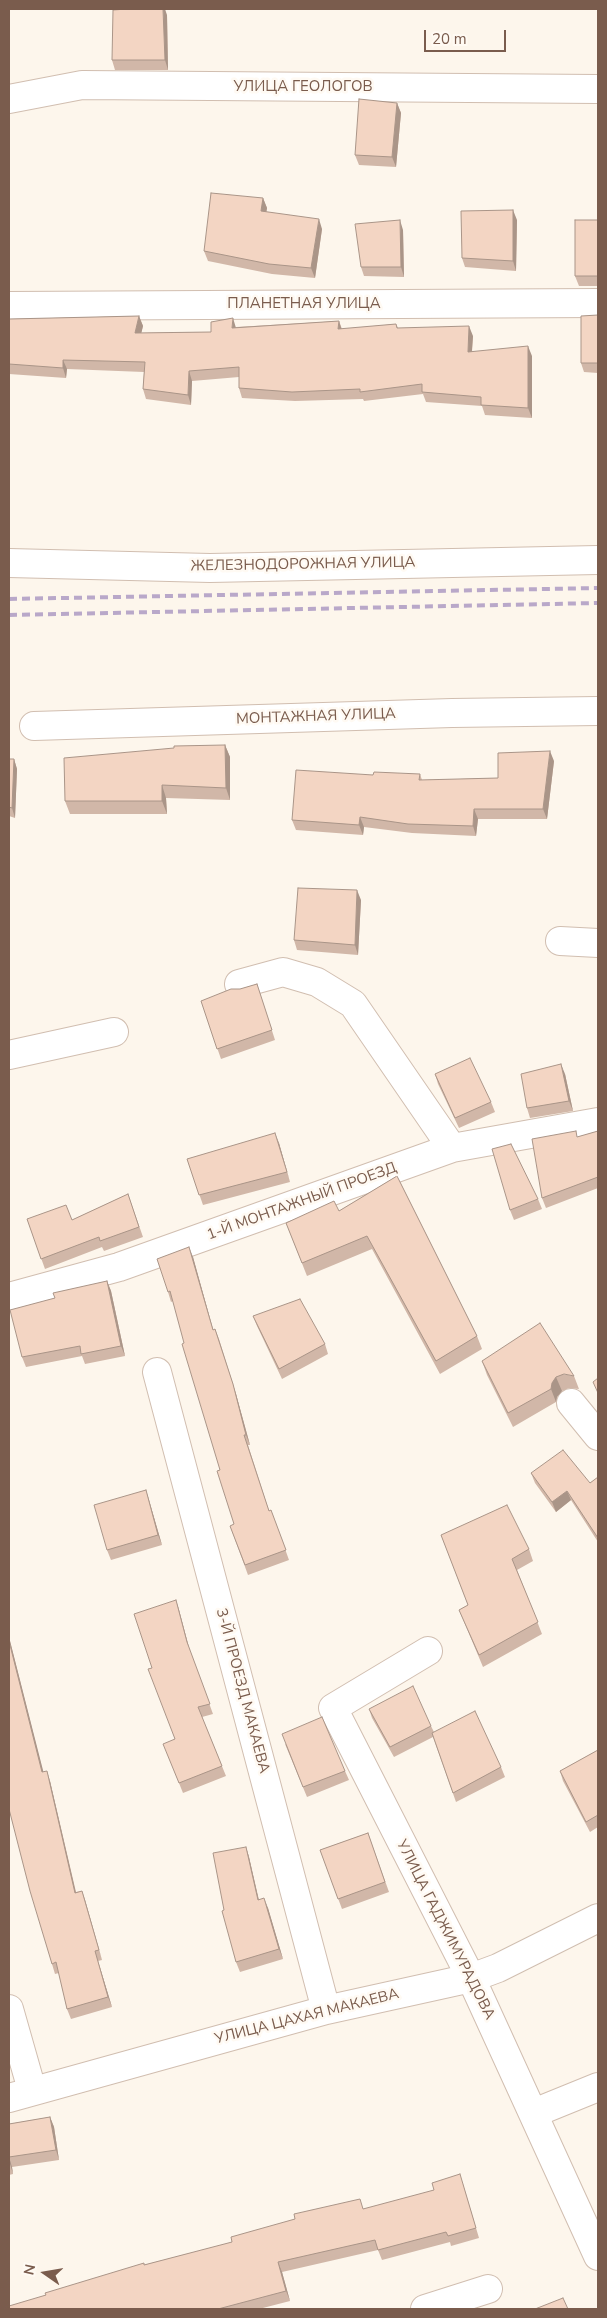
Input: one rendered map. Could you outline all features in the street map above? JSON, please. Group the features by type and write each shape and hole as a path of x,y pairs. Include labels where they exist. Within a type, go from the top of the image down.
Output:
{"street":[{"name":"УЛИЦА ГЕОЛОГОВ","path":"9,99 82,85 598,89"},
{"name":"ПЛАНЕТНАЯ УЛИЦА","path":"9,306 598,303"},
{"name":"ЖЕЛЕЗНОДОРОЖНАЯ УЛИЦА","path":"9,563 210,568 598,560"},
{"name":"МОНТАЖНАЯ УЛИЦА","path":"34,726 443,713 598,711"},
{"path":"560,941 598,943"},
{"path":"239,984 284,972 317,982 353,1004 452,1148"},
{"path":"9,1055 114,1032"},
{"name":"1-Й МОНТАЖНЫЙ ПРОЕЗД","path":"9,1297 119,1267 452,1148 598,1122"},
{"name":"3-Й ПРОЕЗД МАКАЕВА","path":"157,1372 326,2010"},
{"path":"571,1403 598,1436"},
{"name":"УЛИЦА ГАДЖИМУРАДОВА","path":"428,1651 333,1708 471,1978 598,2256"},
{"name":"УЛИЦА ЦАХАЯ МАКАЕВА","path":"20,2094 326,2010 471,1978 498,1968 598,1918"},
{"path":"9,2009 20,2094"},
{"path":"534,2113 598,2087"},
{"path":"425,2309 488,2289"}],"building":[{"path":"163,9 165,60 112,60 113,10"},
{"path":"359,99 397,103 392,157 355,155"},
{"path":"211,193 263,198 261,211 319,219 311,268 269,264 204,251"},
{"path":"513,210 513,261 462,258 461,211"},
{"path":"400,220 401,267 361,267 355,224"},
{"path":"575,220 598,220 598,276 575,276"},
{"path":"598,315 598,363 581,363 581,316"},
{"path":"139,316 135,333 211,332 211,322 233,318 232,328 339,321 338,329 396,324 397,328 469,326 468,352 528,346 528,408 481,405 481,397 422,392 422,384 360,392 360,389 292,392 239,388 239,367 189,371 188,395 143,389 145,362 63,360 63,368 9,364 9,319"},
{"path":"225,745 226,788 162,785 162,801 65,801 64,758 174,748 174,746"},
{"path":"550,751 543,809 474,809 473,826 408,824 360,817 359,825 292,820 296,770 373,775 374,772 420,774 419,780 498,778 498,753"},
{"path":"9,759 14,759 12,808 9,807"},
{"path":"298,888 357,890 355,945 294,940"},
{"path":"257,984 272,1030 217,1049 201,1001 231,989 240,989"},
{"path":"470,1058 491,1102 455,1118 435,1074"},
{"path":"561,1064 569,1101 527,1108 521,1074"},
{"path":"576,1131 577,1137 598,1131 598,1177 542,1198 532,1139"},
{"path":"275,1133 287,1172 199,1195 187,1159"},
{"path":"511,1144 538,1199 510,1210 492,1149"},
{"path":"397,1176 477,1336 436,1361 367,1236 302,1263 286,1223 334,1201 339,1211"},
{"path":"128,1194 139,1227 100,1241 99,1237 41,1259 27,1219 66,1205 72,1220"},
{"path":"189,1247 213,1330 215,1329 233,1384 246,1435 244,1435 269,1511 271,1510 286,1550 245,1565 230,1526 234,1524 217,1471 220,1470 182,1344 184,1343 170,1291 168,1292 157,1259"},
{"path":"107,1281 121,1346 81,1354 80,1346 22,1357 10,1310 55,1298 53,1293"},
{"path":"300,1299 325,1344 279,1369 253,1316"},
{"path":"540,1323 574,1376 564,1374 556,1377 551,1389 508,1413 482,1361"},
{"path":"598,1378 598,1393 593,1382"},
{"path":"563,1450 590,1483 598,1477 598,1538 567,1491 552,1502 531,1473"},
{"path":"146,1490 158,1535 107,1550 94,1505"},
{"path":"507,1505 529,1549 512,1559 538,1622 479,1655 459,1610 468,1605 441,1535"},
{"path":"176,1600 187,1642 210,1704 198,1707 222,1766 179,1783 163,1744 175,1739 148,1669 152,1668 134,1614"},
{"path":"9,1641 42,1772 47,1771 75,1893 82,1891 99,1950 95,1951 108,1997 67,2009 56,1962 52,1964 30,1891 9,1809"},
{"path":"413,1686 431,1726 390,1747 369,1709"},
{"path":"475,1711 501,1767 453,1793 432,1733"},
{"path":"322,1717 345,1771 303,1787 282,1734"},
{"path":"598,1750 598,1815 586,1822 560,1771"},
{"path":"368,1833 385,1882 338,1899 320,1850"},
{"path":"246,1847 258,1900 264,1898 279,1949 236,1962 222,1911 224,1910 213,1853"},
{"path":"50,2117 56,2150 9,2157 9,2124"},
{"path":"460,2174 476,2228 448,2236 446,2232 378,2250 375,2240 278,2262 286,2291 218,2309 9,2309 9,2306 46,2295 45,2293 144,2263 144,2265 232,2242 231,2237 295,2219 294,2214 360,2199 363,2209 434,2190 432,2183"},
{"path":"563,2298 568,2309 535,2309"}],"railway":[{"path":"9,599 598,588"},
{"path":"9,615 598,603"}]}
